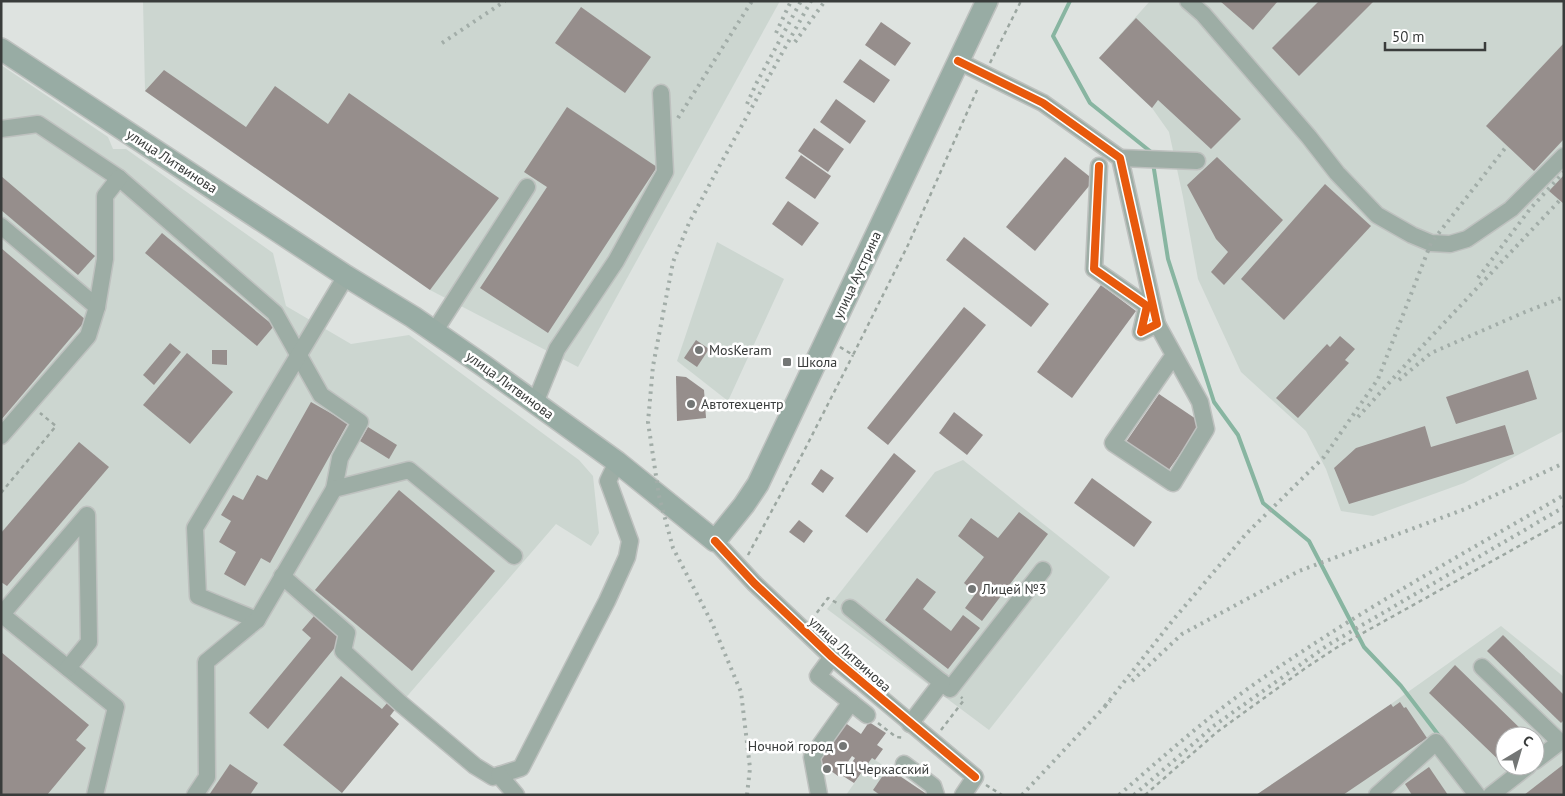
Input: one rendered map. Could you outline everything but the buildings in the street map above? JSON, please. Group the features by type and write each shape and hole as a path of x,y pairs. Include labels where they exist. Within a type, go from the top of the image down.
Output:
{"main road":[{"name":"улица Аустрина","path":"716,541 758,484 987,1"},
{"name":"улица Литвинова","path":"1,49 434,332 617,462 716,541"}],"street":[{"path":"1188,1 1203,14 1337,172 1377,215 1412,235 1431,243 1450,244 1467,239 1511,209 1564,156"},
{"path":"958,61 1043,103 1120,158 1197,161"},
{"path":"535,403 557,349 616,261 665,172 661,93"},
{"path":"1,129 38,124 119,178 275,313 321,395 360,422 340,458 334,489 257,620 206,662 207,777 195,795"},
{"path":"1120,158 1157,324 1200,402 1206,429 1173,483 1113,443 1174,355"},
{"path":"1099,166 1094,269 1147,306 1141,332 1157,324"},
{"path":"1,436 88,336 97,307 105,259 105,196 119,178"},
{"path":"434,332 527,187"},
{"path":"1,226 97,307"},
{"path":"257,620 198,596 195,528 346,276"},
{"path":"282,576 348,633 343,651 357,664 475,766 493,777 499,776 521,768 607,601 627,557 630,541 608,481 617,462"},
{"path":"334,489 409,470 514,556"},
{"path":"68,668 89,642 87,515 2,614 68,668 116,707 95,795"},
{"name":"улица Литвинова","path":"716,541 754,583 832,657 975,777 963,795"},
{"path":"910,724 946,686 1042,570"},
{"path":"850,608 946,686"},
{"path":"832,657 818,676 867,715"},
{"path":"1482,667 1543,726"},
{"path":"820,795 812,757 851,702"},
{"path":"1545,728 1560,742 1545,753"},
{"path":"1377,795 1436,742 1477,795"},
{"path":"904,764 933,786 936,795"},
{"path":"499,776 516,795"},
{"path":"1491,795 1515,776"}],"path":[{"path":"740,568 804,451 908,244 985,73 1021,1"},
{"path":"827,340 853,354"},
{"path":"1,493 56,426 30,404"},
{"path":"1145,795 1217,732 1307,666 1564,521"},
{"path":"803,630 828,598 850,608"},
{"path":"933,741 964,700 946,686"}],"shaded area":[{"path":"143,1 780,1 578,367 430,290 145,91"},
{"path":"1150,1 1564,1 1564,431 1464,483 1373,516 1341,511 1326,469 1306,431 1241,372 1198,279 1169,132 1152,108 1099,58"},
{"path":"1,65 108,137 113,149 126,149 273,253 286,306 351,344 409,335 579,460 593,476 599,533 591,546 556,524 390,716 399,724 342,793 344,795 1,795"},
{"path":"717,242 784,279 728,401 677,361"},
{"name":"Лицей №3","path":"963,460 1110,577 989,730 827,609 935,472"},
{"path":"1501,626 1564,677 1564,795 1256,795 1391,704"},
{"path":"872,758 875,760 928,795 846,795"}],"waterway":[{"path":"1070,1 1053,36 1090,103 1151,152 1151,154"},
{"path":"1153,163 1168,259 1214,402 1238,435 1263,503 1309,541 1364,647 1401,686 1440,737"}],"railway":[{"path":"442,43 505,1"},
{"path":"678,118 752,1"},
{"path":"776,33 791,1"},
{"path":"747,104 801,1"},
{"path":"747,795 750,768 741,692 712,623 673,548 659,496 648,422 653,366 673,262 689,223 811,1"},
{"path":"795,42 825,1"},
{"path":"1105,706 1173,620 1246,534 1324,457 1378,379 1431,243 1506,147"},
{"path":"1478,278 1530,209 1564,172"},
{"path":"1358,417 1560,200"},
{"path":"1399,380 1431,353 1564,297"},
{"path":"1132,681 1182,634 1299,571 1465,509 1564,463"},
{"path":"1119,795 1226,705 1299,653 1336,629 1564,495"},
{"path":"1134,795 1215,725 1328,645 1564,507"},
{"path":"1022,795 1110,701"}],"cycle path":[{"path":"958,61 1043,103 1120,158 1157,324 1141,332 1147,306 1094,269 1099,166"},
{"path":"715,541 754,583 832,657 975,777"}],"place":[{"name":"MosKeram","path":"699,350"},
{"name":"Школа","path":"787,362"},
{"name":"Автотехцентр","path":"691,404"},
{"name":"Лицей №3","path":"972,589"},
{"name":"Ночной город","path":"843,746"},
{"name":"ТЦ Черкасский","path":"827,769"}]}
